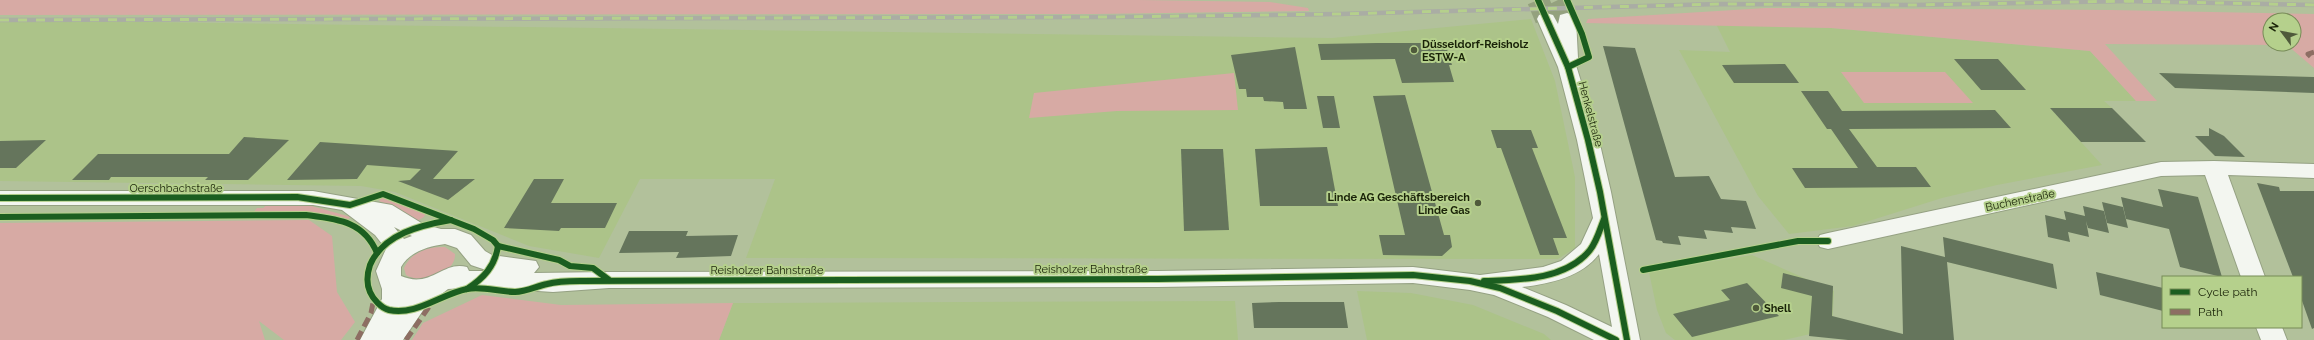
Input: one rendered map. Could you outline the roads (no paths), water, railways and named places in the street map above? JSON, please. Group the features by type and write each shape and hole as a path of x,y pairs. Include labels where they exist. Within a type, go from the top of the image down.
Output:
{"street":[{"name":"Henkelstraße","path":"1546,19 1568,67 1593,162 1627,340"},
{"name":"Henkelstraße","path":"1566,19 1568,67"},
{"path":"2214,168 2252,276"},
{"name":"Buchenstraße","path":"1828,241 2161,169 2214,168 2314,171"},
{"name":"Oerschbachstraße","path":"0,198 297,197 350,205 372,206 384,210 415,229 439,236"},
{"name":"Oerschbachstraße","path":"350,205 384,229 394,239 398,249 392,271"},
{"path":"1470,281 1528,277 1558,271 1576,264 1590,249 1604,219"},
{"name":"Reisholzer Bahnstraße","path":"609,280 574,273 494,264 478,258 463,241 455,237 439,236 416,244 392,271 410,288 442,283 460,278 553,283 609,280 1158,279 1387,275 1470,281 1500,288 1528,299 1616,340"},
{"name":"Reisholzer Bahnstraße","path":"389,340 417,300 468,264 471,251"},
{"path":"373,340 395,294 392,271"},
{"path":"2269,328 2274,340"}],"tunnel":[{"path":"1538,0 1546,19"},
{"path":"1558,0 1567,19"}],"railway":[{"path":"0,20 1112,17 1340,14 1719,4 1914,5 2127,1"},
{"path":"2127,1 2314,5"}],"place":[{"name":"Düsseldorf-Reisholz ESTW-A","path":"1414,50"},
{"name":"Linde AG Geschäftsbereich Linde Gas","path":"1478,203"},
{"name":"Shell","path":"1756,308"}]}
